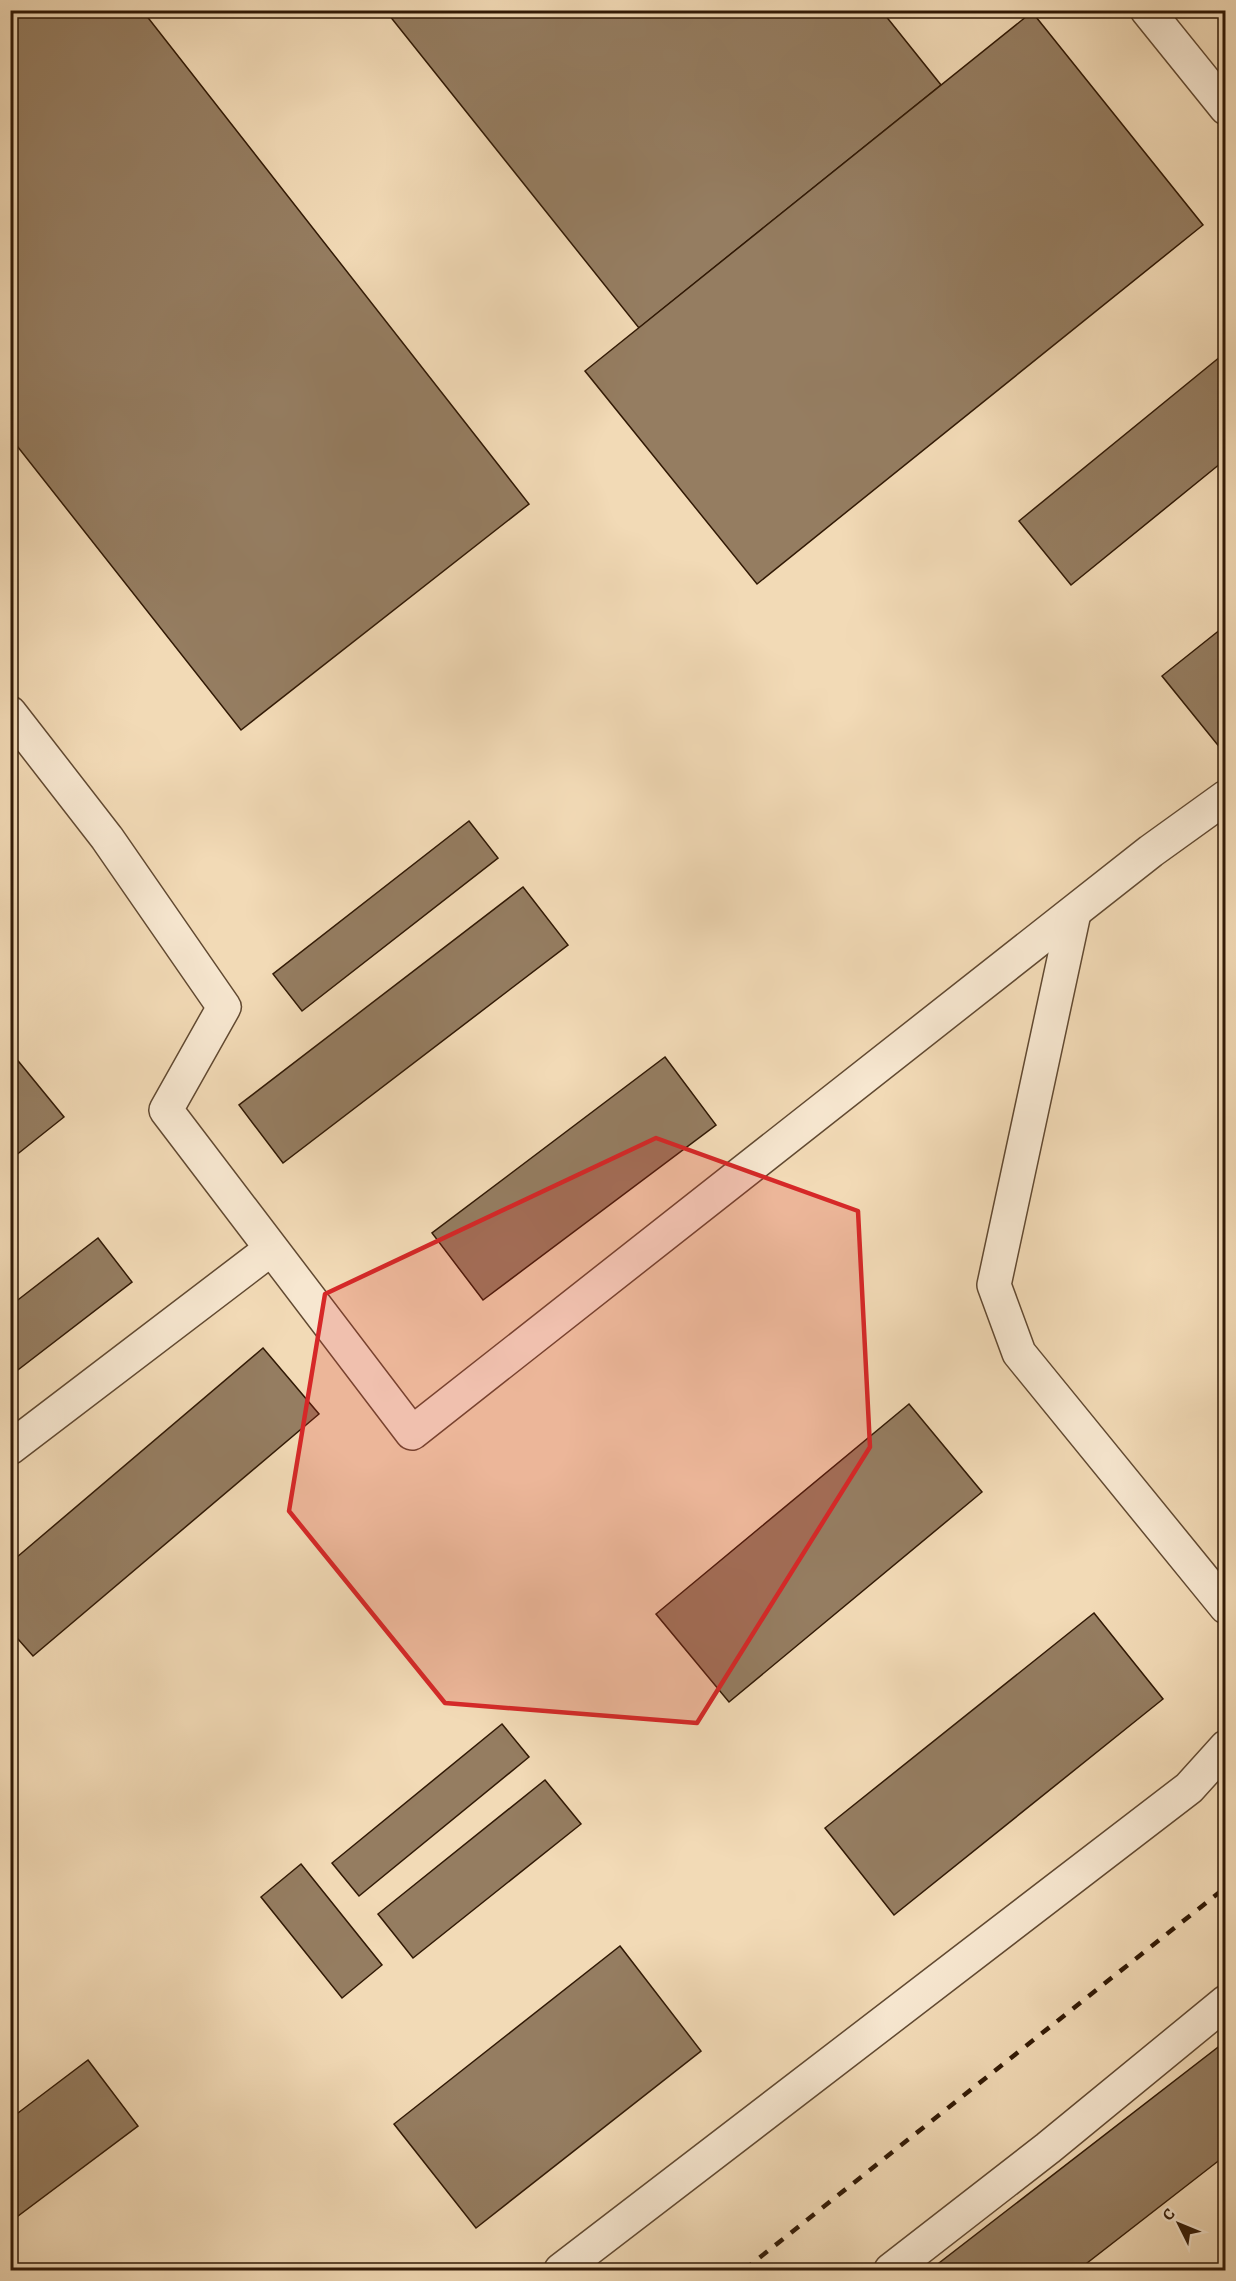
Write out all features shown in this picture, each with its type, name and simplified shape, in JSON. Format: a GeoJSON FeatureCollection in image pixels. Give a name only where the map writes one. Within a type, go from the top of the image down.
{"type":"FeatureCollection","features":[{"type":"Feature","properties":{"kind":"lane"},"geometry":{"type":"LineString","coordinates":[[1147,10],[1226,108]]}},
{"type":"Feature","properties":{"kind":"lane"},"geometry":{"type":"LineString","coordinates":[[10,713],[107,838],[224,1007],[166,1110],[412,1433],[1151,851],[1226,797]]}},
{"type":"Feature","properties":{"kind":"lane"},"geometry":{"type":"LineString","coordinates":[[1074,913],[994,1286],[1019,1353],[1226,1607]]}},
{"type":"Feature","properties":{"kind":"lane"},"geometry":{"type":"LineString","coordinates":[[10,1448],[271,1249]]}},
{"type":"Feature","properties":{"kind":"lane"},"geometry":{"type":"LineString","coordinates":[[561,2271],[1189,1788],[1226,1748]]}},
{"type":"Feature","properties":{"kind":"lane"},"geometry":{"type":"LineString","coordinates":[[891,2271],[1048,2148],[1226,2002]]}},
{"type":"Feature","properties":{"kind":"highlighted area"},"geometry":{"type":"Polygon","coordinates":[[[656,1138],[858,1211],[870,1447],[697,1723],[445,1703],[289,1511],[325,1294],[656,1138]]]}},
{"type":"Feature","properties":{"kind":"building"},"geometry":{"type":"Polygon","coordinates":[[[10,10],[142,10],[529,504],[241,730],[10,437],[10,10]]]}},
{"type":"Feature","properties":{"kind":"building"},"geometry":{"type":"Polygon","coordinates":[[[385,10],[881,10],[941,85],[639,328],[385,10]]]}},
{"type":"Feature","properties":{"kind":"building"},"geometry":{"type":"Polygon","coordinates":[[[1032,12],[1203,225],[757,584],[585,371],[1032,12]]]}},
{"type":"Feature","properties":{"kind":"building"},"geometry":{"type":"Polygon","coordinates":[[[1226,352],[1226,459],[1071,585],[1019,521],[1226,352]]]}},
{"type":"Feature","properties":{"kind":"building"},"geometry":{"type":"Polygon","coordinates":[[[1226,625],[1226,745],[1221,749],[1162,676],[1226,625]]]}},
{"type":"Feature","properties":{"kind":"building"},"geometry":{"type":"Polygon","coordinates":[[[469,821],[498,858],[302,1011],[273,974],[469,821]]]}},
{"type":"Feature","properties":{"kind":"building"},"geometry":{"type":"Polygon","coordinates":[[[523,887],[568,945],[283,1163],[239,1105],[523,887]]]}},
{"type":"Feature","properties":{"kind":"building"},"geometry":{"type":"Polygon","coordinates":[[[10,1051],[64,1117],[10,1160],[10,1051]]]}},
{"type":"Feature","properties":{"kind":"building"},"geometry":{"type":"Polygon","coordinates":[[[665,1057],[716,1125],[483,1300],[432,1233],[665,1057]]]}},
{"type":"Feature","properties":{"kind":"building"},"geometry":{"type":"Polygon","coordinates":[[[98,1238],[132,1282],[10,1376],[10,1306],[98,1238]]]}},
{"type":"Feature","properties":{"kind":"building"},"geometry":{"type":"Polygon","coordinates":[[[263,1348],[319,1414],[33,1656],[10,1630],[10,1563],[263,1348]]]}},
{"type":"Feature","properties":{"kind":"building"},"geometry":{"type":"Polygon","coordinates":[[[909,1404],[982,1492],[729,1702],[656,1614],[909,1404]]]}},
{"type":"Feature","properties":{"kind":"building"},"geometry":{"type":"Polygon","coordinates":[[[1094,1613],[1163,1699],[894,1915],[825,1828],[1094,1613]]]}},
{"type":"Feature","properties":{"kind":"building"},"geometry":{"type":"Polygon","coordinates":[[[502,1724],[529,1757],[359,1896],[332,1863],[502,1724]]]}},
{"type":"Feature","properties":{"kind":"building"},"geometry":{"type":"Polygon","coordinates":[[[545,1780],[581,1824],[413,1958],[378,1914],[545,1780]]]}},
{"type":"Feature","properties":{"kind":"building"},"geometry":{"type":"Polygon","coordinates":[[[301,1864],[382,1965],[342,1998],[261,1897],[301,1864]]]}},
{"type":"Feature","properties":{"kind":"building"},"geometry":{"type":"Polygon","coordinates":[[[620,1946],[701,2051],[476,2228],[394,2124],[620,1946]]]}},
{"type":"Feature","properties":{"kind":"building"},"geometry":{"type":"Polygon","coordinates":[[[1226,2041],[1226,2155],[1078,2270],[930,2270],[1226,2041]]]}},
{"type":"Feature","properties":{"kind":"building"},"geometry":{"type":"Polygon","coordinates":[[[88,2060],[138,2126],[10,2222],[10,2119],[88,2060]]]}},
{"type":"Feature","properties":{"kind":"railway"},"geometry":{"type":"LineString","coordinates":[[744,2270],[1226,1887]]}}]}
